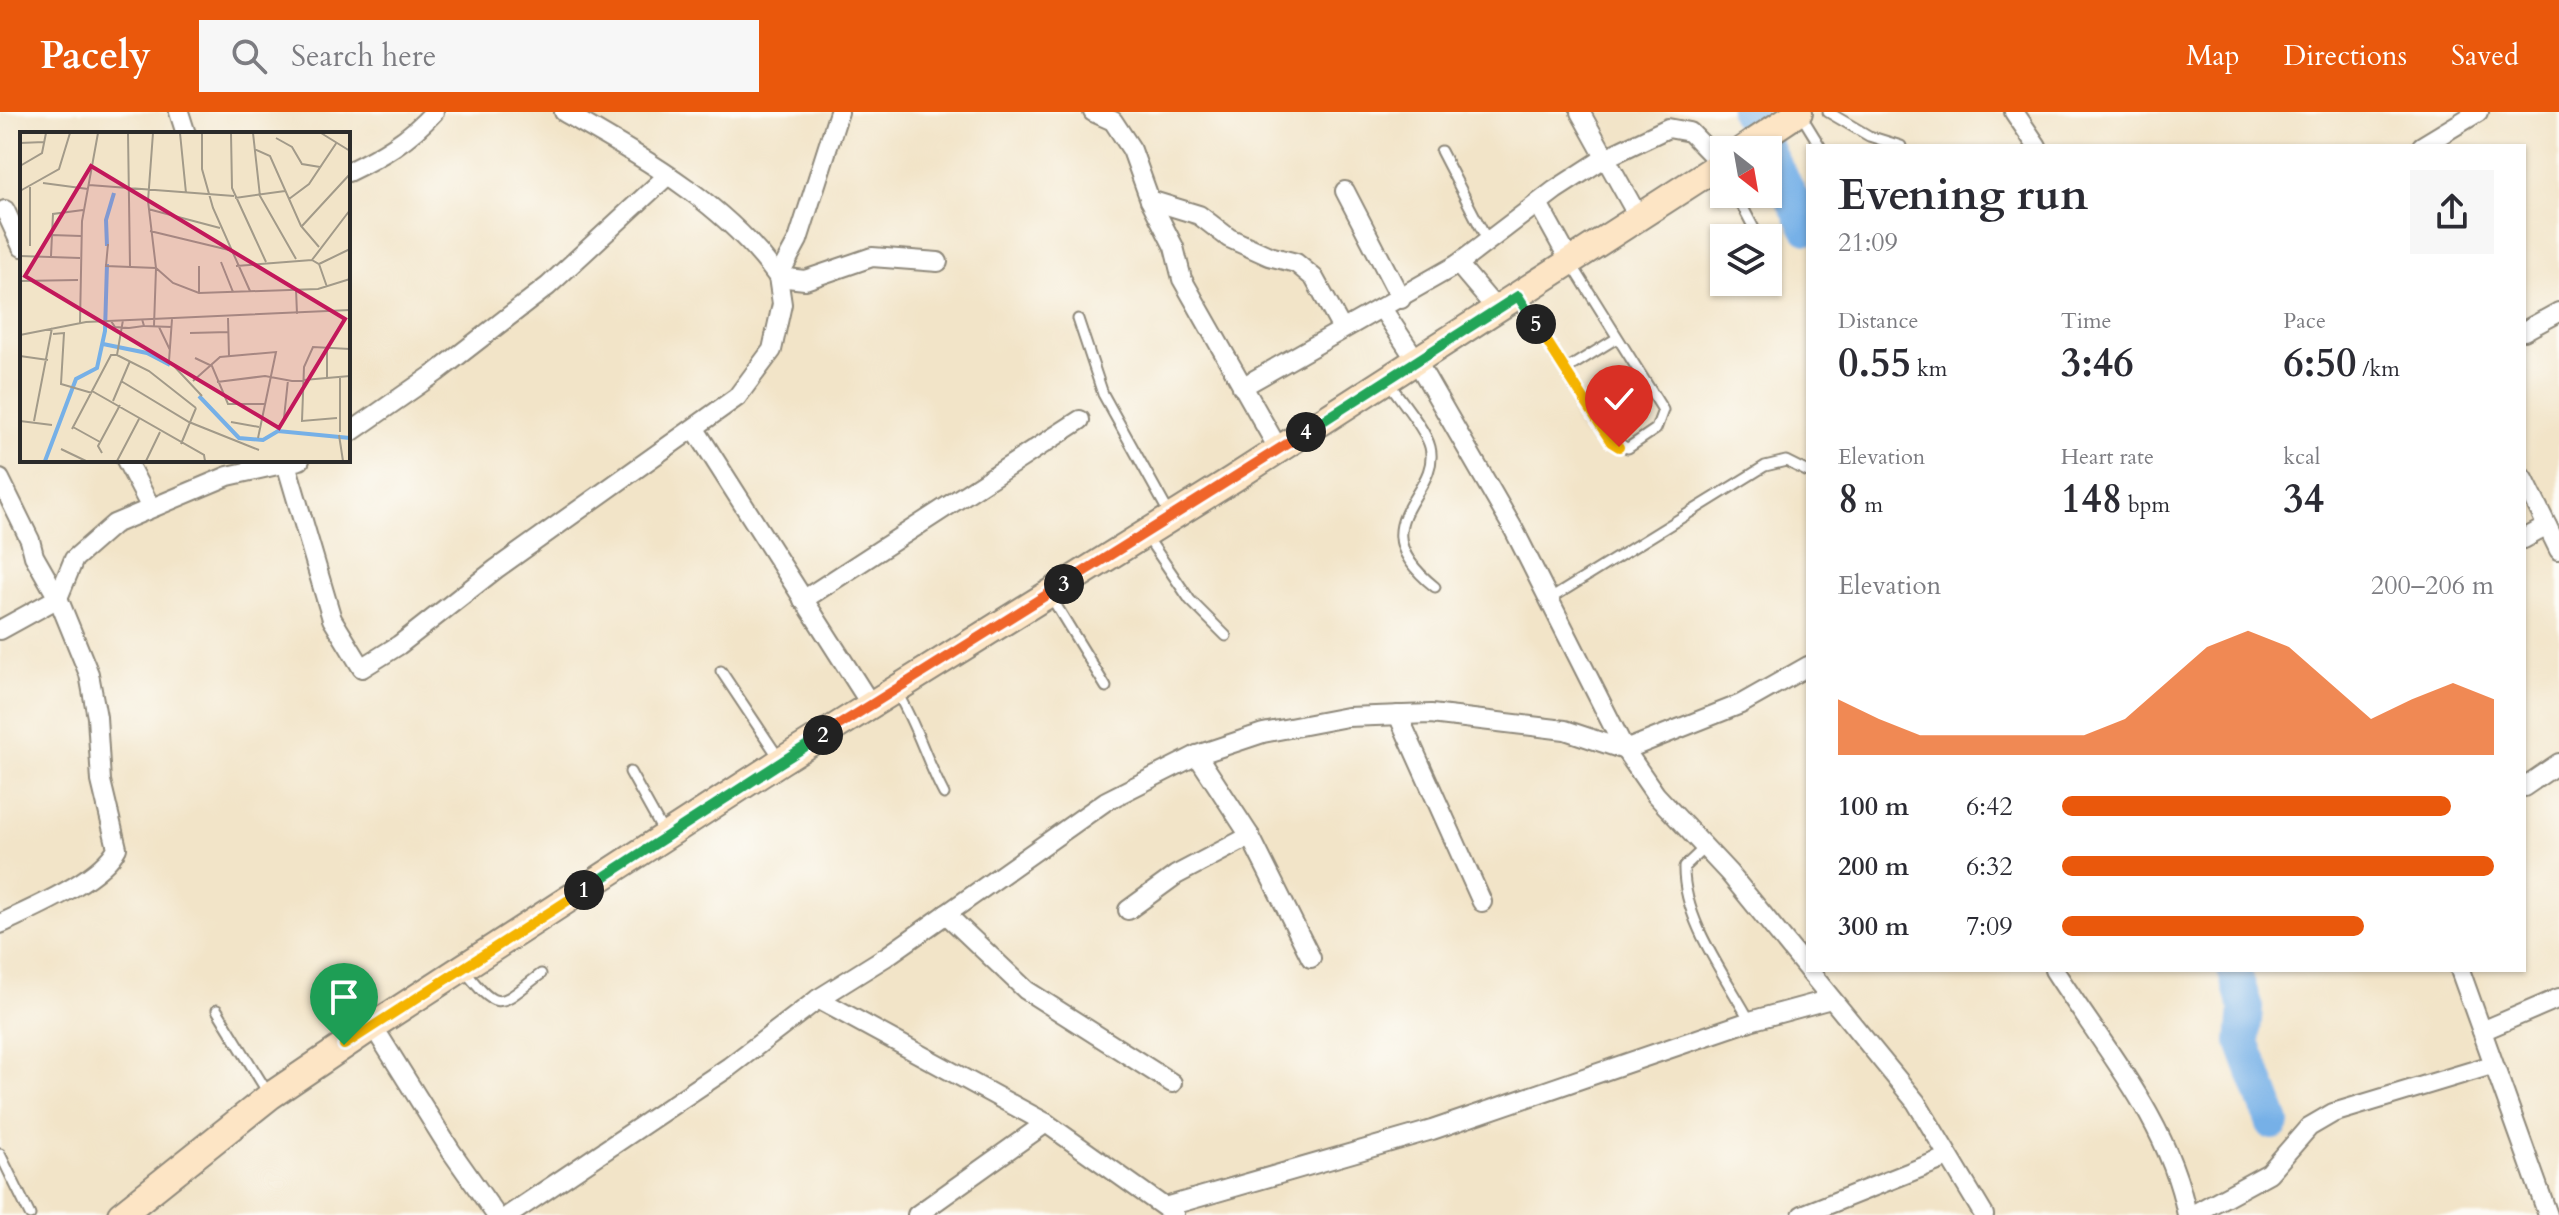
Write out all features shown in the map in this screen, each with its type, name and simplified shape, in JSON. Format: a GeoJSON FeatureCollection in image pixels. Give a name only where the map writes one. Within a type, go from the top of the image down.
{"type":"FeatureCollection","features":[{"type":"Feature","properties":{"kind":"main road"},"geometry":{"type":"LineString","coordinates":[[1764,136],[1792,117]]}},
{"type":"Feature","properties":{"kind":"main road"},"geometry":{"type":"LineString","coordinates":[[121,1215],[270,1096],[373,1026],[781,761],[1172,518],[1710,172]]}},
{"type":"Feature","properties":{"kind":"street"},"geometry":{"type":"LineString","coordinates":[[179,112],[185,132]]}},
{"type":"Feature","properties":{"kind":"street"},"geometry":{"type":"LineString","coordinates":[[350,171],[382,156],[413,135],[434,112]]}},
{"type":"Feature","properties":{"kind":"street"},"geometry":{"type":"LineString","coordinates":[[0,630],[58,598],[74,559],[87,544],[114,524],[150,506],[228,476],[291,462],[332,619],[362,668],[382,658],[496,569],[737,397],[772,350],[782,304],[778,277],[756,246],[699,195],[564,112]]}},
{"type":"Feature","properties":{"kind":"street"},"geometry":{"type":"LineString","coordinates":[[778,277],[798,240],[839,112]]}},
{"type":"Feature","properties":{"kind":"street"},"geometry":{"type":"LineString","coordinates":[[1093,112],[1113,121],[1123,133],[1150,200],[1174,247],[1182,279],[1279,450]]}},
{"type":"Feature","properties":{"kind":"street"},"geometry":{"type":"LineString","coordinates":[[1580,112],[1603,159],[1639,218]]}},
{"type":"Feature","properties":{"kind":"street"},"geometry":{"type":"LineString","coordinates":[[2014,112],[2036,144]]}},
{"type":"Feature","properties":{"kind":"street"},"geometry":{"type":"LineString","coordinates":[[2425,144],[2478,112]]}},
{"type":"Feature","properties":{"kind":"street"},"geometry":{"type":"LineString","coordinates":[[1242,387],[1342,329],[1383,310],[1458,264],[1487,240],[1603,159],[1668,128],[1690,132],[1710,145]]}},
{"type":"Feature","properties":{"kind":"street"},"geometry":{"type":"LineString","coordinates":[[350,433],[548,286],[667,176]]}},
{"type":"Feature","properties":{"kind":"street"},"geometry":{"type":"LineString","coordinates":[[1345,191],[1401,299]]}},
{"type":"Feature","properties":{"kind":"street"},"geometry":{"type":"LineString","coordinates":[[1150,200],[1199,215],[1229,238],[1269,256],[1296,263],[1314,278],[1342,329]]}},
{"type":"Feature","properties":{"kind":"street"},"geometry":{"type":"LineString","coordinates":[[1539,205],[1571,263]]}},
{"type":"Feature","properties":{"kind":"street"},"geometry":{"type":"LineString","coordinates":[[5,210],[20,243]]}},
{"type":"Feature","properties":{"kind":"street"},"geometry":{"type":"LineString","coordinates":[[778,277],[805,280],[872,257],[938,262]]}},
{"type":"Feature","properties":{"kind":"street"},"geometry":{"type":"LineString","coordinates":[[1458,264],[1508,303]]}},
{"type":"Feature","properties":{"kind":"street"},"geometry":{"type":"LineString","coordinates":[[1383,310],[1416,360],[1550,599],[1625,750],[1656,795],[1705,847],[1806,969]]}},
{"type":"Feature","properties":{"kind":"street"},"geometry":{"type":"LineString","coordinates":[[2526,330],[2559,312]]}},
{"type":"Feature","properties":{"kind":"street"},"geometry":{"type":"LineString","coordinates":[[803,600],[1080,420]]}},
{"type":"Feature","properties":{"kind":"street"},"geometry":{"type":"LineString","coordinates":[[695,429],[871,705]]}},
{"type":"Feature","properties":{"kind":"street"},"geometry":{"type":"LineString","coordinates":[[127,462],[150,506]]}},
{"type":"Feature","properties":{"kind":"street"},"geometry":{"type":"LineString","coordinates":[[0,479],[30,540],[34,556],[58,598],[89,674],[97,717],[101,781],[117,848],[110,861],[48,901],[0,923]]}},
{"type":"Feature","properties":{"kind":"street"},"geometry":{"type":"LineString","coordinates":[[2526,483],[2559,550]]}},
{"type":"Feature","properties":{"kind":"street"},"geometry":{"type":"LineString","coordinates":[[2526,538],[2547,526]]}},
{"type":"Feature","properties":{"kind":"street"},"geometry":{"type":"LineString","coordinates":[[509,1215],[729,1067],[818,999],[946,914],[1106,801],[1197,755],[1263,733],[1347,717],[1431,714],[1565,730],[1625,750],[1741,704],[1806,667]]}},
{"type":"Feature","properties":{"kind":"street"},"geometry":{"type":"LineString","coordinates":[[1398,715],[1482,902]]}},
{"type":"Feature","properties":{"kind":"street"},"geometry":{"type":"LineString","coordinates":[[1197,755],[1250,836],[1311,958]]}},
{"type":"Feature","properties":{"kind":"street"},"geometry":{"type":"LineString","coordinates":[[2526,786],[2559,763]]}},
{"type":"Feature","properties":{"kind":"street"},"geometry":{"type":"LineString","coordinates":[[1128,910],[1176,875],[1250,836]]}},
{"type":"Feature","properties":{"kind":"street"},"geometry":{"type":"LineString","coordinates":[[946,914],[1026,990],[1172,1083]]}},
{"type":"Feature","properties":{"kind":"street"},"geometry":{"type":"LineString","coordinates":[[1809,972],[1916,1102],[1984,1215]]}},
{"type":"Feature","properties":{"kind":"street"},"geometry":{"type":"LineString","coordinates":[[2055,972],[2115,1058],[2167,1147],[2189,1215],[2269,1173],[2309,1127],[2333,1113],[2492,1065]]}},
{"type":"Feature","properties":{"kind":"street"},"geometry":{"type":"LineString","coordinates":[[2461,972],[2548,1215]]}},
{"type":"Feature","properties":{"kind":"street"},"geometry":{"type":"LineString","coordinates":[[2482,1031],[2559,998]]}},
{"type":"Feature","properties":{"kind":"street"},"geometry":{"type":"LineString","coordinates":[[818,999],[1046,1123],[1170,1211],[1531,1098],[1750,1021],[1831,999]]}},
{"type":"Feature","properties":{"kind":"street"},"geometry":{"type":"LineString","coordinates":[[373,1026],[451,1151],[496,1215]]}},
{"type":"Feature","properties":{"kind":"street"},"geometry":{"type":"LineString","coordinates":[[917,1215],[1046,1123]]}},
{"type":"Feature","properties":{"kind":"street"},"geometry":{"type":"LineString","coordinates":[[1802,1215],[1948,1157]]}},
{"type":"Feature","properties":{"kind":"lane"},"geometry":{"type":"LineString","coordinates":[[1828,112],[1869,136],[1895,144]]}},
{"type":"Feature","properties":{"kind":"lane"},"geometry":{"type":"LineString","coordinates":[[1792,117],[1818,144]]}},
{"type":"Feature","properties":{"kind":"lane"},"geometry":{"type":"LineString","coordinates":[[1441,151],[1487,240]]}},
{"type":"Feature","properties":{"kind":"lane"},"geometry":{"type":"LineString","coordinates":[[1508,303],[1565,370],[1611,442],[1628,448],[1656,429],[1663,410],[1571,263]]}},
{"type":"Feature","properties":{"kind":"lane"},"geometry":{"type":"LineString","coordinates":[[1078,319],[1103,394],[1172,518]]}},
{"type":"Feature","properties":{"kind":"lane"},"geometry":{"type":"LineString","coordinates":[[1565,370],[1617,338]]}},
{"type":"Feature","properties":{"kind":"lane"},"geometry":{"type":"LineString","coordinates":[[1388,380],[1430,448],[1428,466],[1405,511],[1401,536],[1405,555],[1435,587]]}},
{"type":"Feature","properties":{"kind":"lane"},"geometry":{"type":"LineString","coordinates":[[1550,599],[1765,466],[1786,461],[1806,471]]}},
{"type":"Feature","properties":{"kind":"lane"},"geometry":{"type":"LineString","coordinates":[[1145,534],[1190,600],[1226,636]]}},
{"type":"Feature","properties":{"kind":"lane"},"geometry":{"type":"LineString","coordinates":[[1049,594],[1106,687]]}},
{"type":"Feature","properties":{"kind":"lane"},"geometry":{"type":"LineString","coordinates":[[721,671],[781,761]]}},
{"type":"Feature","properties":{"kind":"lane"},"geometry":{"type":"LineString","coordinates":[[896,690],[919,729],[925,758],[944,794]]}},
{"type":"Feature","properties":{"kind":"lane"},"geometry":{"type":"LineString","coordinates":[[630,772],[665,837]]}},
{"type":"Feature","properties":{"kind":"lane"},"geometry":{"type":"LineString","coordinates":[[1705,847],[1684,867],[1684,889],[1693,914],[1750,1021]]}},
{"type":"Feature","properties":{"kind":"lane"},"geometry":{"type":"LineString","coordinates":[[463,968],[492,1002],[502,1002],[541,974]]}},
{"type":"Feature","properties":{"kind":"lane"},"geometry":{"type":"LineString","coordinates":[[217,1010],[270,1096]]}},
{"type":"Feature","properties":{"kind":"lane"},"geometry":{"type":"LineString","coordinates":[[0,1154],[30,1215]]}},
{"type":"Feature","properties":{"kind":"waterway"},"geometry":{"type":"LineString","coordinates":[[1747,112],[1760,136]]}},
{"type":"Feature","properties":{"kind":"waterway"},"geometry":{"type":"LineString","coordinates":[[1782,179],[1806,224]]}},
{"type":"Feature","properties":{"kind":"waterway"},"geometry":{"type":"LineString","coordinates":[[2235,972],[2246,1008],[2243,1042],[2273,1123]]}},
{"type":"Feature","properties":{"kind":"route"},"geometry":{"type":"LineString","coordinates":[[344,1045],[781,761],[1172,518],[1518,296],[1611,442],[1619,447]]}}]}
